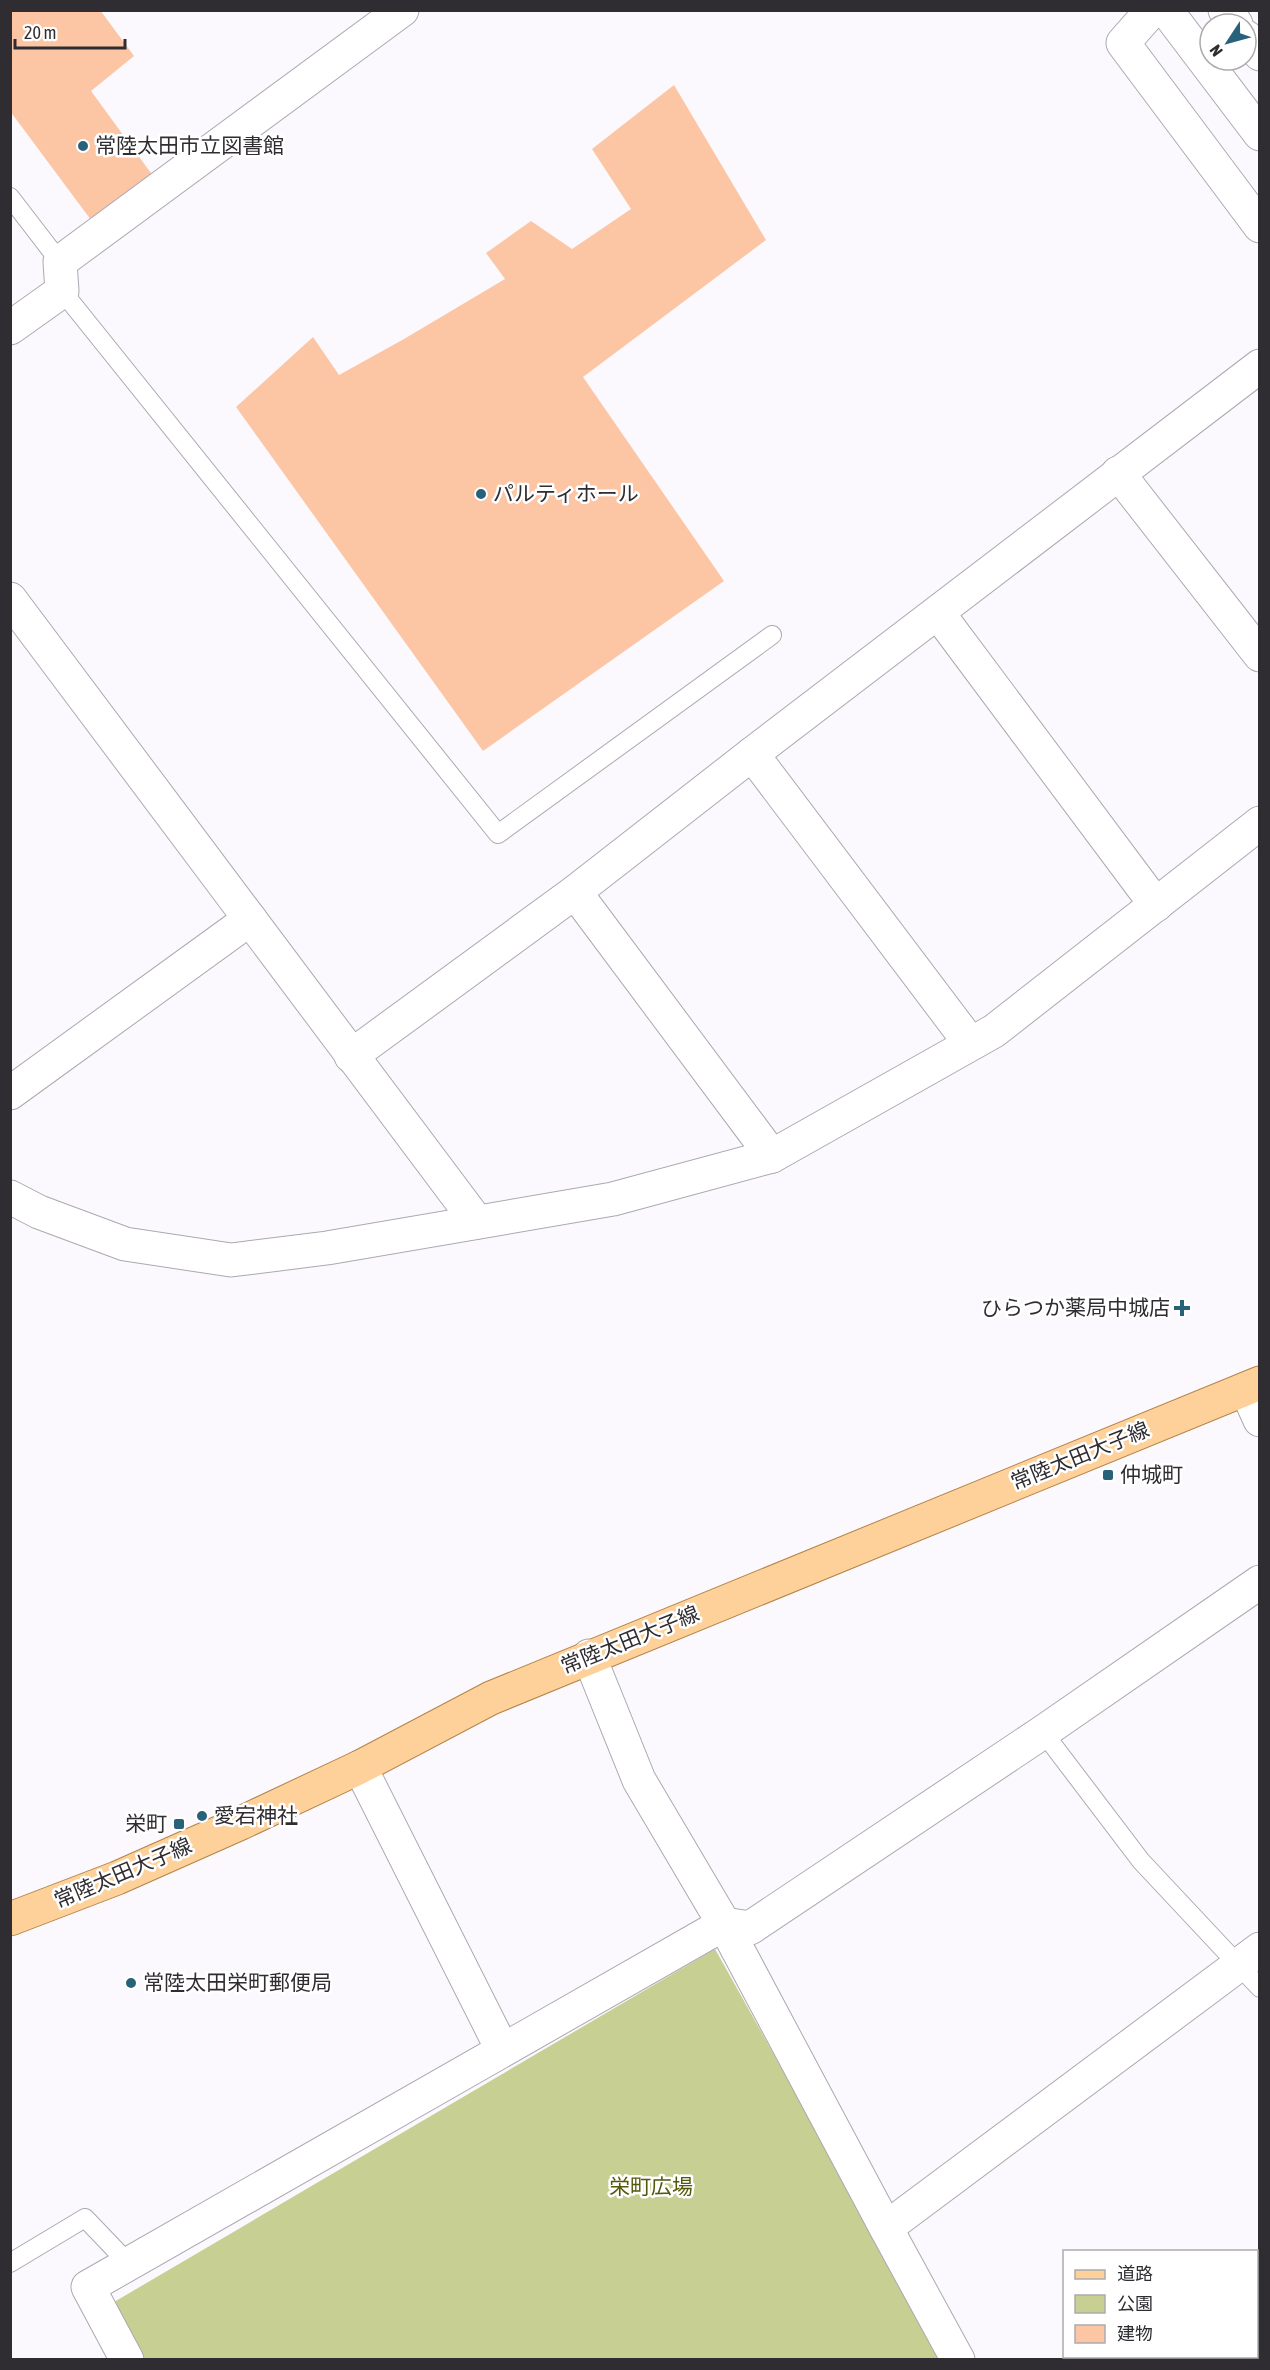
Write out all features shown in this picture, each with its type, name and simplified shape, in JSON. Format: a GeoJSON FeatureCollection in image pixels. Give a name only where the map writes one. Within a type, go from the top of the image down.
{"type":"FeatureCollection","features":[{"type":"Feature","properties":{"kind":"main road","name":"常陸太田大子線"},"geometry":{"type":"LineString","coordinates":[[10,1919],[117,1878],[360,1767],[491,1698],[1252,1386]]}},
{"type":"Feature","properties":{"kind":"street"},"geometry":{"type":"LineString","coordinates":[[1152,10],[1123,43],[1260,226]]}},
{"type":"Feature","properties":{"kind":"street"},"geometry":{"type":"LineString","coordinates":[[1166,10],[1260,134]]}},
{"type":"Feature","properties":{"kind":"street"},"geometry":{"type":"LineString","coordinates":[[10,328],[61,276],[394,13]]}},
{"type":"Feature","properties":{"kind":"street"},"geometry":{"type":"LineString","coordinates":[[351,1056],[575,892],[752,753],[1260,366]]}},
{"type":"Feature","properties":{"kind":"street"},"geometry":{"type":"LineString","coordinates":[[1118,473],[1260,656]]}},
{"type":"Feature","properties":{"kind":"street"},"geometry":{"type":"LineString","coordinates":[[10,599],[477,1222]]}},
{"type":"Feature","properties":{"kind":"street"},"geometry":{"type":"LineString","coordinates":[[938,613],[1156,905]]}},
{"type":"Feature","properties":{"kind":"street"},"geometry":{"type":"LineString","coordinates":[[752,753],[970,1043]]}},
{"type":"Feature","properties":{"kind":"street"},"geometry":{"type":"LineString","coordinates":[[10,1197],[39,1212],[125,1244],[231,1260],[327,1248],[613,1199],[772,1156],[994,1031],[1260,823]]}},
{"type":"Feature","properties":{"kind":"street"},"geometry":{"type":"LineString","coordinates":[[575,892],[772,1156]]}},
{"type":"Feature","properties":{"kind":"street"},"geometry":{"type":"LineString","coordinates":[[10,1093],[250,919]]}},
{"type":"Feature","properties":{"kind":"street"},"geometry":{"type":"LineString","coordinates":[[1252,1386],[1260,1420]]}},
{"type":"Feature","properties":{"kind":"street"},"geometry":{"type":"LineString","coordinates":[[127,2360],[88,2287],[724,1924],[750,1928],[1043,1732],[1260,1582]]}},
{"type":"Feature","properties":{"kind":"street"},"geometry":{"type":"LineString","coordinates":[[589,1656],[639,1780],[724,1924],[958,2360]]}},
{"type":"Feature","properties":{"kind":"street"},"geometry":{"type":"LineString","coordinates":[[360,1767],[502,2049]]}},
{"type":"Feature","properties":{"kind":"street"},"geometry":{"type":"LineString","coordinates":[[886,2228],[1253,1967]]}},
{"type":"Feature","properties":{"kind":"lane"},"geometry":{"type":"LineString","coordinates":[[10,197],[61,276],[498,834],[772,635]]}},
{"type":"Feature","properties":{"kind":"lane"},"geometry":{"type":"LineString","coordinates":[[1043,1732],[1141,1861],[1253,1967]]}},
{"type":"Feature","properties":{"kind":"lane"},"geometry":{"type":"LineString","coordinates":[[10,2263],[85,2218],[129,2264]]}},
{"type":"Feature","properties":{"kind":"green space","name":"栄町広場"},"geometry":{"type":"Polygon","coordinates":[[[715,1949],[944,2359],[139,2359],[109,2305],[715,1949]]]}},
{"type":"Feature","properties":{"kind":"building","name":"常陸太田市立図書館"},"geometry":{"type":"Polygon","coordinates":[[[10,10],[100,10],[134,56],[91,91],[156,180],[94,224],[10,111],[10,10]]]}},
{"type":"Feature","properties":{"kind":"building","name":"パルティホール"},"geometry":{"type":"Polygon","coordinates":[[[674,85],[766,240],[583,377],[724,581],[483,751],[236,407],[313,337],[339,375],[505,279],[486,253],[531,221],[572,249],[631,209],[592,149],[674,85]]]}},
{"type":"Feature","properties":{"kind":"place","name":"常陸太田市立図書館"},"geometry":{"type":"Point","coordinates":[83,146]}},
{"type":"Feature","properties":{"kind":"place","name":"パルティホール"},"geometry":{"type":"Point","coordinates":[481,494]}},
{"type":"Feature","properties":{"kind":"place","name":"ひらつか薬局中城店"},"geometry":{"type":"Point","coordinates":[1182,1308]}},
{"type":"Feature","properties":{"kind":"place","name":"仲城町"},"geometry":{"type":"Point","coordinates":[1108,1475]}},
{"type":"Feature","properties":{"kind":"place","name":"愛宕神社"},"geometry":{"type":"Point","coordinates":[202,1816]}},
{"type":"Feature","properties":{"kind":"place","name":"栄町"},"geometry":{"type":"Point","coordinates":[179,1824]}},
{"type":"Feature","properties":{"kind":"place","name":"常陸太田栄町郵便局"},"geometry":{"type":"Point","coordinates":[131,1983]}}]}
